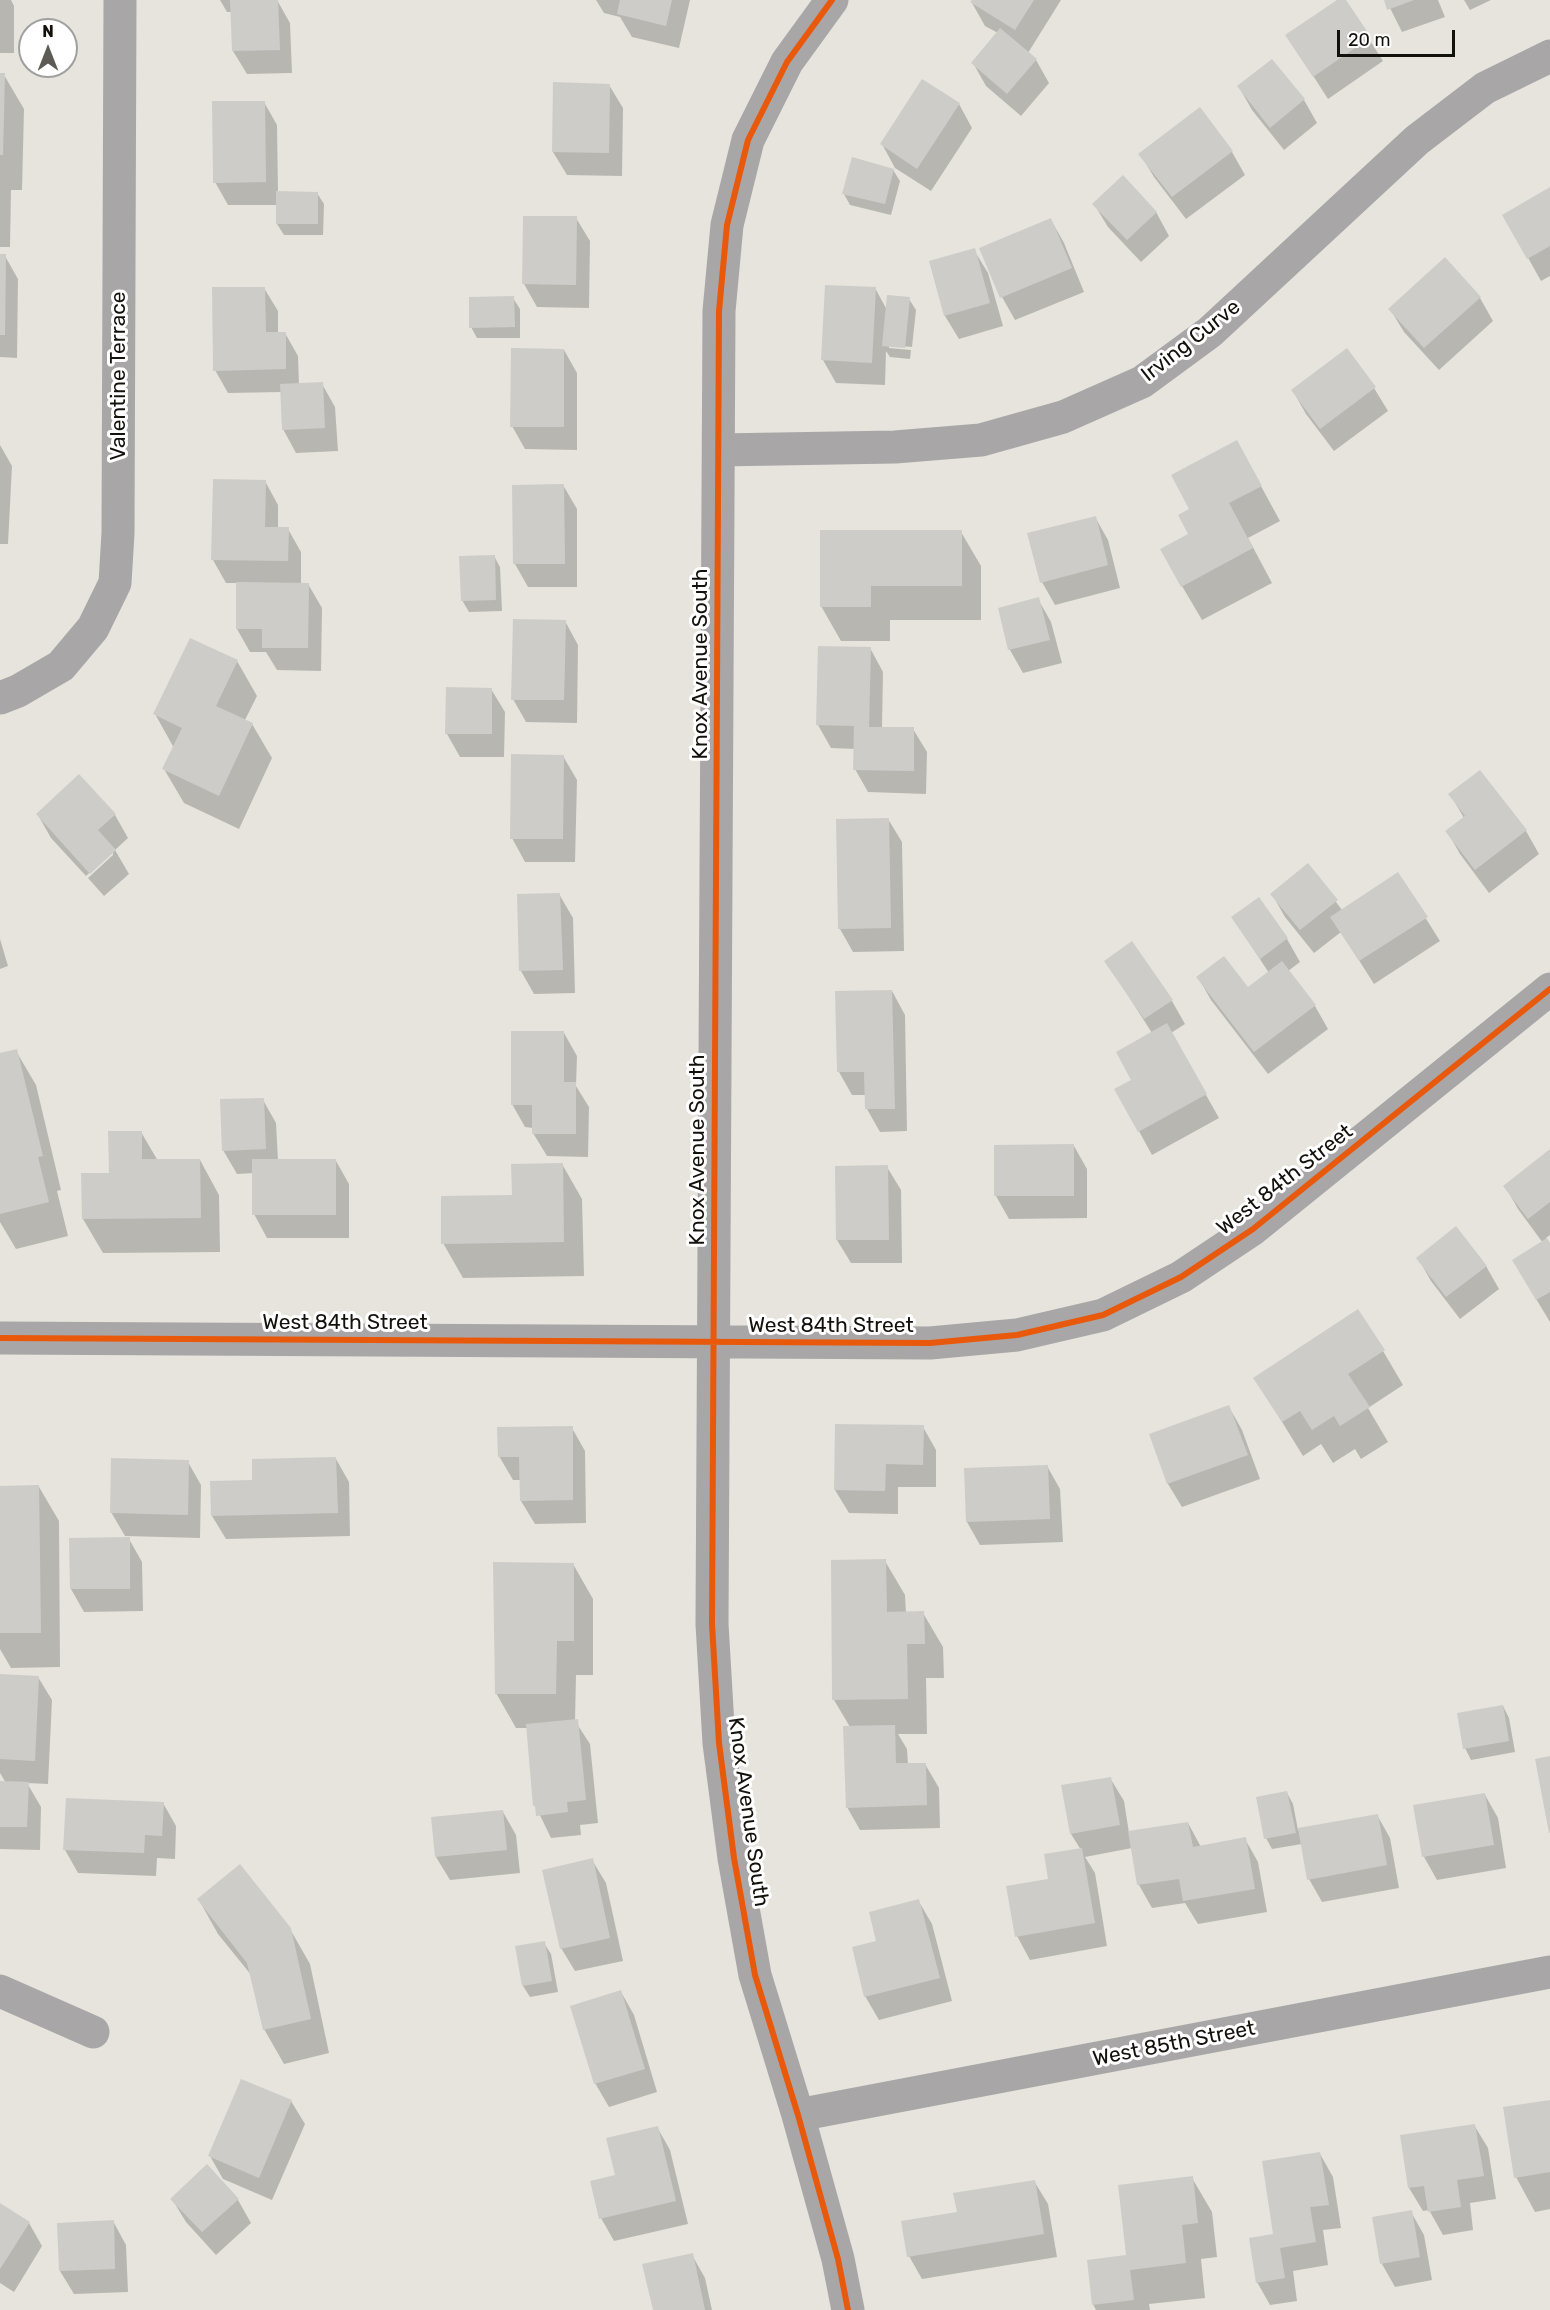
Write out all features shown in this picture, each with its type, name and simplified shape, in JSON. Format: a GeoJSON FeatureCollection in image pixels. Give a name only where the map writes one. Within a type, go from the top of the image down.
{"type":"FeatureCollection","features":[{"type":"Feature","properties":{"kind":"street","name":"Valentine Terrace"},"geometry":{"type":"LineString","coordinates":[[0,698],[18,691],[61,666],[93,628],[115,583],[118,533],[120,0]]}},
{"type":"Feature","properties":{"kind":"street","name":"Knox Avenue South"},"geometry":{"type":"LineString","coordinates":[[832,0],[787,62],[748,140],[727,225],[719,311],[712,1624],[719,1743],[734,1858],[755,1974],[798,2115],[838,2259],[848,2310]]}},
{"type":"Feature","properties":{"kind":"street","name":"Irving Curve"},"geometry":{"type":"LineString","coordinates":[[719,450],[895,447],[981,440],[1063,417],[1142,382],[1210,332],[1418,140],[1485,88],[1550,56]]}},
{"type":"Feature","properties":{"kind":"street","name":"West 84th Street"},"geometry":{"type":"LineString","coordinates":[[0,1338],[930,1343],[1017,1335],[1103,1315],[1181,1277],[1253,1229],[1550,989]]}},
{"type":"Feature","properties":{"kind":"street","name":"West 85th Street"},"geometry":{"type":"LineString","coordinates":[[798,2115],[1550,1972]]}},
{"type":"Feature","properties":{"kind":"street"},"geometry":{"type":"LineString","coordinates":[[0,1991],[93,2032]]}},
{"type":"Feature","properties":{"kind":"building"},"geometry":{"type":"Polygon","coordinates":[[[230,0],[278,0],[280,50],[232,51],[230,0]]]}},
{"type":"Feature","properties":{"kind":"building"},"geometry":{"type":"Polygon","coordinates":[[[620,0],[672,0],[666,26],[617,14],[620,0]]]}},
{"type":"Feature","properties":{"kind":"building"},"geometry":{"type":"Polygon","coordinates":[[[972,0],[1034,0],[1015,30],[970,2],[972,0]]]}},
{"type":"Feature","properties":{"kind":"building"},"geometry":{"type":"Polygon","coordinates":[[[1337,0],[1346,0],[1371,37],[1313,77],[1285,35],[1337,0]]]}},
{"type":"Feature","properties":{"kind":"building"},"geometry":{"type":"Polygon","coordinates":[[[1384,0],[1414,0],[1387,10],[1384,0]]]}},
{"type":"Feature","properties":{"kind":"building"},"geometry":{"type":"Polygon","coordinates":[[[1000,28],[1037,59],[1007,94],[971,63],[1000,28]]]}},
{"type":"Feature","properties":{"kind":"building"},"geometry":{"type":"Polygon","coordinates":[[[1272,59],[1305,99],[1270,128],[1237,86],[1272,59]]]}},
{"type":"Feature","properties":{"kind":"building"},"geometry":{"type":"Polygon","coordinates":[[[0,73],[5,73],[3,155],[0,155],[0,73]]]}},
{"type":"Feature","properties":{"kind":"building"},"geometry":{"type":"Polygon","coordinates":[[[922,79],[960,103],[917,169],[880,144],[922,79]]]}},
{"type":"Feature","properties":{"kind":"building"},"geometry":{"type":"Polygon","coordinates":[[[553,82],[610,84],[609,153],[552,152],[553,82]]]}},
{"type":"Feature","properties":{"kind":"building"},"geometry":{"type":"Polygon","coordinates":[[[212,101],[265,101],[266,182],[213,183],[212,101]]]}},
{"type":"Feature","properties":{"kind":"building"},"geometry":{"type":"Polygon","coordinates":[[[1200,107],[1233,151],[1172,197],[1138,154],[1200,107]]]}},
{"type":"Feature","properties":{"kind":"building"},"geometry":{"type":"Polygon","coordinates":[[[852,157],[894,169],[885,204],[842,194],[852,157]]]}},
{"type":"Feature","properties":{"kind":"building"},"geometry":{"type":"Polygon","coordinates":[[[1123,175],[1157,212],[1127,240],[1092,204],[1123,175]]]}},
{"type":"Feature","properties":{"kind":"building"},"geometry":{"type":"Polygon","coordinates":[[[1550,187],[1550,246],[1527,259],[1502,215],[1550,187]]]}},
{"type":"Feature","properties":{"kind":"building"},"geometry":{"type":"Polygon","coordinates":[[[276,191],[318,192],[318,224],[276,224],[276,191]]]}},
{"type":"Feature","properties":{"kind":"building"},"geometry":{"type":"Polygon","coordinates":[[[523,216],[577,216],[576,285],[522,284],[523,216]]]}},
{"type":"Feature","properties":{"kind":"building"},"geometry":{"type":"Polygon","coordinates":[[[1051,218],[1072,268],[1000,298],[979,248],[1051,218]]]}},
{"type":"Feature","properties":{"kind":"building"},"geometry":{"type":"Polygon","coordinates":[[[975,248],[990,303],[944,316],[929,261],[975,248]]]}},
{"type":"Feature","properties":{"kind":"building"},"geometry":{"type":"Polygon","coordinates":[[[0,254],[6,254],[5,335],[0,335],[0,254]]]}},
{"type":"Feature","properties":{"kind":"building"},"geometry":{"type":"Polygon","coordinates":[[[1445,257],[1481,297],[1424,348],[1388,309],[1445,257]]]}},
{"type":"Feature","properties":{"kind":"building"},"geometry":{"type":"Polygon","coordinates":[[[825,285],[876,287],[872,363],[821,360],[825,285]]]}},
{"type":"Feature","properties":{"kind":"building"},"geometry":{"type":"Polygon","coordinates":[[[212,287],[265,287],[266,332],[286,332],[286,369],[213,371],[212,287]]]}},
{"type":"Feature","properties":{"kind":"building"},"geometry":{"type":"Polygon","coordinates":[[[887,295],[910,297],[905,348],[882,346],[887,295]]]}},
{"type":"Feature","properties":{"kind":"building"},"geometry":{"type":"Polygon","coordinates":[[[514,296],[515,327],[469,328],[469,297],[514,296]]]}},
{"type":"Feature","properties":{"kind":"building"},"geometry":{"type":"Polygon","coordinates":[[[511,348],[564,349],[564,427],[510,427],[511,348]]]}},
{"type":"Feature","properties":{"kind":"building"},"geometry":{"type":"Polygon","coordinates":[[[1347,348],[1376,387],[1320,429],[1291,390],[1347,348]]]}},
{"type":"Feature","properties":{"kind":"building"},"geometry":{"type":"Polygon","coordinates":[[[323,382],[325,428],[282,430],[280,384],[323,382]]]}},
{"type":"Feature","properties":{"kind":"building"},"geometry":{"type":"Polygon","coordinates":[[[1237,440],[1262,486],[1229,503],[1253,548],[1181,587],[1160,549],[1188,534],[1178,515],[1189,509],[1171,475],[1237,440]]]}},
{"type":"Feature","properties":{"kind":"building"},"geometry":{"type":"Polygon","coordinates":[[[213,479],[266,480],[265,527],[289,527],[288,561],[211,560],[213,479]]]}},
{"type":"Feature","properties":{"kind":"building"},"geometry":{"type":"Polygon","coordinates":[[[564,484],[565,564],[513,564],[512,485],[564,484]]]}},
{"type":"Feature","properties":{"kind":"building"},"geometry":{"type":"Polygon","coordinates":[[[1096,516],[1108,565],[1040,583],[1027,533],[1096,516]]]}},
{"type":"Feature","properties":{"kind":"building"},"geometry":{"type":"Polygon","coordinates":[[[820,530],[962,530],[962,586],[871,586],[871,607],[820,607],[820,530]]]}},
{"type":"Feature","properties":{"kind":"building"},"geometry":{"type":"Polygon","coordinates":[[[495,555],[496,600],[461,601],[459,556],[495,555]]]}},
{"type":"Feature","properties":{"kind":"building"},"geometry":{"type":"Polygon","coordinates":[[[236,582],[309,583],[308,648],[262,648],[262,629],[236,629],[236,582]]]}},
{"type":"Feature","properties":{"kind":"building"},"geometry":{"type":"Polygon","coordinates":[[[1039,597],[1050,640],[1008,650],[998,608],[1039,597]]]}},
{"type":"Feature","properties":{"kind":"building"},"geometry":{"type":"Polygon","coordinates":[[[513,619],[566,620],[564,700],[511,700],[513,619]]]}},
{"type":"Feature","properties":{"kind":"building"},"geometry":{"type":"Polygon","coordinates":[[[190,638],[238,660],[216,706],[253,723],[219,796],[162,769],[182,728],[153,714],[190,638]]]}},
{"type":"Feature","properties":{"kind":"building"},"geometry":{"type":"Polygon","coordinates":[[[818,646],[871,647],[869,727],[914,727],[914,771],[853,770],[854,726],[816,725],[818,646]]]}},
{"type":"Feature","properties":{"kind":"building"},"geometry":{"type":"Polygon","coordinates":[[[446,687],[492,688],[492,734],[445,734],[446,687]]]}},
{"type":"Feature","properties":{"kind":"building"},"geometry":{"type":"Polygon","coordinates":[[[511,754],[564,755],[563,839],[510,839],[511,754]]]}},
{"type":"Feature","properties":{"kind":"building"},"geometry":{"type":"Polygon","coordinates":[[[1480,770],[1527,830],[1475,870],[1445,831],[1465,816],[1448,794],[1480,770]]]}},
{"type":"Feature","properties":{"kind":"building"},"geometry":{"type":"Polygon","coordinates":[[[79,774],[116,814],[98,830],[116,850],[90,874],[36,814],[79,774]]]}},
{"type":"Feature","properties":{"kind":"building"},"geometry":{"type":"Polygon","coordinates":[[[889,818],[891,928],[838,929],[836,819],[889,818]]]}},
{"type":"Feature","properties":{"kind":"building"},"geometry":{"type":"Polygon","coordinates":[[[1308,863],[1338,900],[1300,930],[1270,894],[1308,863]]]}},
{"type":"Feature","properties":{"kind":"building"},"geometry":{"type":"Polygon","coordinates":[[[1398,872],[1428,917],[1359,961],[1330,917],[1398,872]]]}},
{"type":"Feature","properties":{"kind":"building"},"geometry":{"type":"Polygon","coordinates":[[[560,893],[563,970],[519,971],[517,894],[560,893]]]}},
{"type":"Feature","properties":{"kind":"building"},"geometry":{"type":"Polygon","coordinates":[[[1259,897],[1288,938],[1260,959],[1231,917],[1259,897]]]}},
{"type":"Feature","properties":{"kind":"building"},"geometry":{"type":"Polygon","coordinates":[[[1132,941],[1173,1000],[1144,1019],[1104,961],[1132,941]]]}},
{"type":"Feature","properties":{"kind":"building"},"geometry":{"type":"Polygon","coordinates":[[[1224,956],[1248,987],[1282,961],[1316,1005],[1254,1052],[1196,977],[1224,956]]]}},
{"type":"Feature","properties":{"kind":"building"},"geometry":{"type":"Polygon","coordinates":[[[892,990],[895,1109],[865,1109],[864,1072],[837,1072],[835,991],[892,990]]]}},
{"type":"Feature","properties":{"kind":"building"},"geometry":{"type":"Polygon","coordinates":[[[1167,1023],[1207,1094],[1138,1132],[1114,1089],[1131,1080],[1116,1052],[1167,1023]]]}},
{"type":"Feature","properties":{"kind":"building"},"geometry":{"type":"Polygon","coordinates":[[[511,1031],[564,1031],[564,1082],[576,1082],[576,1134],[532,1134],[532,1105],[511,1105],[511,1031]]]}},
{"type":"Feature","properties":{"kind":"building"},"geometry":{"type":"Polygon","coordinates":[[[17,1049],[43,1156],[38,1157],[49,1202],[0,1214],[0,1053],[17,1049]]]}},
{"type":"Feature","properties":{"kind":"building"},"geometry":{"type":"Polygon","coordinates":[[[264,1098],[266,1149],[222,1151],[220,1099],[264,1098]]]}},
{"type":"Feature","properties":{"kind":"building"},"geometry":{"type":"Polygon","coordinates":[[[108,1131],[142,1131],[142,1159],[200,1159],[201,1218],[82,1219],[81,1173],[109,1173],[108,1131]]]}},
{"type":"Feature","properties":{"kind":"building"},"geometry":{"type":"Polygon","coordinates":[[[1074,1144],[1074,1196],[994,1196],[994,1145],[1074,1144]]]}},
{"type":"Feature","properties":{"kind":"building"},"geometry":{"type":"Polygon","coordinates":[[[1550,1149],[1550,1202],[1528,1219],[1503,1186],[1550,1149]]]}},
{"type":"Feature","properties":{"kind":"building"},"geometry":{"type":"Polygon","coordinates":[[[252,1159],[336,1159],[336,1215],[252,1215],[252,1159]]]}},
{"type":"Feature","properties":{"kind":"building"},"geometry":{"type":"Polygon","coordinates":[[[563,1163],[564,1242],[441,1244],[441,1196],[512,1195],[511,1164],[563,1163]]]}},
{"type":"Feature","properties":{"kind":"building"},"geometry":{"type":"Polygon","coordinates":[[[888,1165],[889,1240],[836,1240],[835,1166],[888,1165]]]}},
{"type":"Feature","properties":{"kind":"building"},"geometry":{"type":"Polygon","coordinates":[[[1456,1226],[1487,1266],[1446,1297],[1416,1258],[1456,1226]]]}},
{"type":"Feature","properties":{"kind":"building"},"geometry":{"type":"Polygon","coordinates":[[[1547,1238],[1550,1243],[1550,1292],[1536,1300],[1512,1260],[1547,1238]]]}},
{"type":"Feature","properties":{"kind":"building"},"geometry":{"type":"Polygon","coordinates":[[[1358,1309],[1385,1350],[1348,1374],[1370,1407],[1340,1426],[1334,1416],[1312,1430],[1300,1411],[1282,1422],[1253,1378],[1358,1309]]]}},
{"type":"Feature","properties":{"kind":"building"},"geometry":{"type":"Polygon","coordinates":[[[1229,1405],[1248,1455],[1167,1484],[1149,1434],[1229,1405]]]}},
{"type":"Feature","properties":{"kind":"building"},"geometry":{"type":"Polygon","coordinates":[[[835,1424],[924,1425],[923,1465],[886,1464],[885,1491],[834,1490],[835,1424]]]}},
{"type":"Feature","properties":{"kind":"building"},"geometry":{"type":"Polygon","coordinates":[[[573,1426],[573,1500],[520,1501],[519,1457],[498,1457],[497,1427],[573,1426]]]}},
{"type":"Feature","properties":{"kind":"building"},"geometry":{"type":"Polygon","coordinates":[[[336,1457],[338,1513],[211,1516],[210,1481],[252,1480],[252,1459],[336,1457]]]}},
{"type":"Feature","properties":{"kind":"building"},"geometry":{"type":"Polygon","coordinates":[[[111,1458],[189,1460],[188,1515],[110,1513],[111,1458]]]}},
{"type":"Feature","properties":{"kind":"building"},"geometry":{"type":"Polygon","coordinates":[[[1048,1465],[1050,1519],[966,1522],[964,1468],[1048,1465]]]}},
{"type":"Feature","properties":{"kind":"building"},"geometry":{"type":"Polygon","coordinates":[[[39,1485],[41,1633],[0,1633],[0,1486],[39,1485]]]}},
{"type":"Feature","properties":{"kind":"building"},"geometry":{"type":"Polygon","coordinates":[[[130,1537],[130,1589],[70,1589],[69,1538],[130,1537]]]}},
{"type":"Feature","properties":{"kind":"building"},"geometry":{"type":"Polygon","coordinates":[[[886,1559],[887,1612],[924,1611],[925,1644],[907,1644],[908,1699],[832,1700],[831,1560],[886,1559]]]}},
{"type":"Feature","properties":{"kind":"building"},"geometry":{"type":"Polygon","coordinates":[[[493,1562],[574,1563],[574,1641],[557,1641],[556,1694],[495,1694],[493,1562]]]}},
{"type":"Feature","properties":{"kind":"building"},"geometry":{"type":"Polygon","coordinates":[[[0,1674],[39,1676],[35,1761],[0,1759],[0,1674]]]}},
{"type":"Feature","properties":{"kind":"building"},"geometry":{"type":"Polygon","coordinates":[[[1503,1705],[1509,1741],[1463,1749],[1457,1713],[1503,1705]]]}},
{"type":"Feature","properties":{"kind":"building"},"geometry":{"type":"Polygon","coordinates":[[[578,1719],[586,1800],[567,1802],[568,1812],[536,1816],[535,1806],[533,1806],[526,1724],[578,1719]]]}},
{"type":"Feature","properties":{"kind":"building"},"geometry":{"type":"Polygon","coordinates":[[[895,1725],[896,1763],[926,1763],[927,1805],[846,1808],[843,1726],[895,1725]]]}},
{"type":"Feature","properties":{"kind":"building"},"geometry":{"type":"Polygon","coordinates":[[[1550,1756],[1550,1833],[1549,1833],[1535,1759],[1550,1756]]]}},
{"type":"Feature","properties":{"kind":"building"},"geometry":{"type":"Polygon","coordinates":[[[1111,1777],[1120,1825],[1070,1834],[1061,1785],[1111,1777]]]}},
{"type":"Feature","properties":{"kind":"building"},"geometry":{"type":"Polygon","coordinates":[[[0,1781],[29,1782],[27,1827],[0,1827],[0,1781]]]}},
{"type":"Feature","properties":{"kind":"building"},"geometry":{"type":"Polygon","coordinates":[[[1287,1791],[1296,1833],[1264,1839],[1256,1797],[1287,1791]]]}},
{"type":"Feature","properties":{"kind":"building"},"geometry":{"type":"Polygon","coordinates":[[[1485,1793],[1494,1845],[1422,1857],[1413,1805],[1485,1793]]]}},
{"type":"Feature","properties":{"kind":"building"},"geometry":{"type":"Polygon","coordinates":[[[66,1798],[164,1802],[162,1836],[145,1835],[144,1853],[63,1850],[66,1798]]]}},
{"type":"Feature","properties":{"kind":"building"},"geometry":{"type":"Polygon","coordinates":[[[503,1810],[507,1850],[435,1857],[431,1817],[503,1810]]]}},
{"type":"Feature","properties":{"kind":"building"},"geometry":{"type":"Polygon","coordinates":[[[1378,1814],[1387,1865],[1307,1880],[1298,1828],[1378,1814]]]}},
{"type":"Feature","properties":{"kind":"building"},"geometry":{"type":"Polygon","coordinates":[[[1188,1822],[1193,1847],[1246,1837],[1255,1889],[1183,1901],[1179,1879],[1137,1885],[1128,1831],[1188,1822]]]}},
{"type":"Feature","properties":{"kind":"building"},"geometry":{"type":"Polygon","coordinates":[[[1082,1848],[1095,1923],[1015,1937],[1006,1886],[1048,1879],[1044,1854],[1082,1848]]]}},
{"type":"Feature","properties":{"kind":"building"},"geometry":{"type":"Polygon","coordinates":[[[593,1858],[610,1938],[560,1949],[542,1870],[593,1858]]]}},
{"type":"Feature","properties":{"kind":"building"},"geometry":{"type":"Polygon","coordinates":[[[240,1864],[291,1928],[311,2019],[263,2030],[247,1963],[197,1899],[240,1864]]]}},
{"type":"Feature","properties":{"kind":"building"},"geometry":{"type":"Polygon","coordinates":[[[919,1899],[940,1978],[864,1997],[852,1947],[876,1941],[869,1912],[919,1899]]]}},
{"type":"Feature","properties":{"kind":"building"},"geometry":{"type":"Polygon","coordinates":[[[545,1941],[552,1981],[522,1986],[515,1946],[545,1941]]]}},
{"type":"Feature","properties":{"kind":"building"},"geometry":{"type":"Polygon","coordinates":[[[621,1990],[645,2069],[594,2084],[570,2006],[621,1990]]]}},
{"type":"Feature","properties":{"kind":"building"},"geometry":{"type":"Polygon","coordinates":[[[241,2079],[292,2100],[259,2178],[208,2156],[241,2079]]]}},
{"type":"Feature","properties":{"kind":"building"},"geometry":{"type":"Polygon","coordinates":[[[1550,2100],[1550,2172],[1514,2178],[1503,2107],[1550,2100]]]}},
{"type":"Feature","properties":{"kind":"building"},"geometry":{"type":"Polygon","coordinates":[[[1475,2124],[1484,2176],[1457,2180],[1461,2207],[1428,2212],[1424,2186],[1408,2188],[1400,2135],[1475,2124]]]}},
{"type":"Feature","properties":{"kind":"building"},"geometry":{"type":"Polygon","coordinates":[[[658,2126],[676,2201],[599,2219],[590,2181],[615,2175],[606,2138],[658,2126]]]}},
{"type":"Feature","properties":{"kind":"building"},"geometry":{"type":"Polygon","coordinates":[[[1320,2152],[1329,2205],[1310,2207],[1316,2242],[1280,2248],[1285,2278],[1256,2283],[1249,2238],[1273,2234],[1262,2161],[1320,2152]]]}},
{"type":"Feature","properties":{"kind":"building"},"geometry":{"type":"Polygon","coordinates":[[[207,2164],[239,2199],[202,2232],[170,2199],[207,2164]]]}},
{"type":"Feature","properties":{"kind":"building"},"geometry":{"type":"Polygon","coordinates":[[[1193,2176],[1198,2223],[1182,2225],[1186,2263],[1130,2270],[1134,2300],[1092,2305],[1087,2260],[1126,2255],[1118,2185],[1193,2176]]]}},
{"type":"Feature","properties":{"kind":"building"},"geometry":{"type":"Polygon","coordinates":[[[1035,2180],[1044,2234],[907,2257],[901,2221],[957,2212],[953,2193],[1035,2180]]]}},
{"type":"Feature","properties":{"kind":"building"},"geometry":{"type":"Polygon","coordinates":[[[0,2203],[30,2222],[0,2269],[0,2203]]]}},
{"type":"Feature","properties":{"kind":"building"},"geometry":{"type":"Polygon","coordinates":[[[1412,2210],[1420,2257],[1380,2264],[1372,2217],[1412,2210]]]}},
{"type":"Feature","properties":{"kind":"building"},"geometry":{"type":"Polygon","coordinates":[[[114,2220],[115,2269],[59,2271],[57,2223],[114,2220]]]}},
{"type":"Feature","properties":{"kind":"building"},"geometry":{"type":"Polygon","coordinates":[[[693,2253],[705,2310],[653,2310],[642,2264],[693,2253]]]}},
{"type":"Feature","properties":{"kind":"cycle path"},"geometry":{"type":"LineString","coordinates":[[832,0],[787,62],[748,140],[727,225],[719,311],[712,1624],[719,1743],[734,1858],[755,1975],[798,2115],[838,2259],[848,2310]]}},
{"type":"Feature","properties":{"kind":"cycle path"},"geometry":{"type":"LineString","coordinates":[[0,1338],[930,1343],[1017,1335],[1103,1315],[1181,1277],[1253,1229],[1550,989]]}}]}
